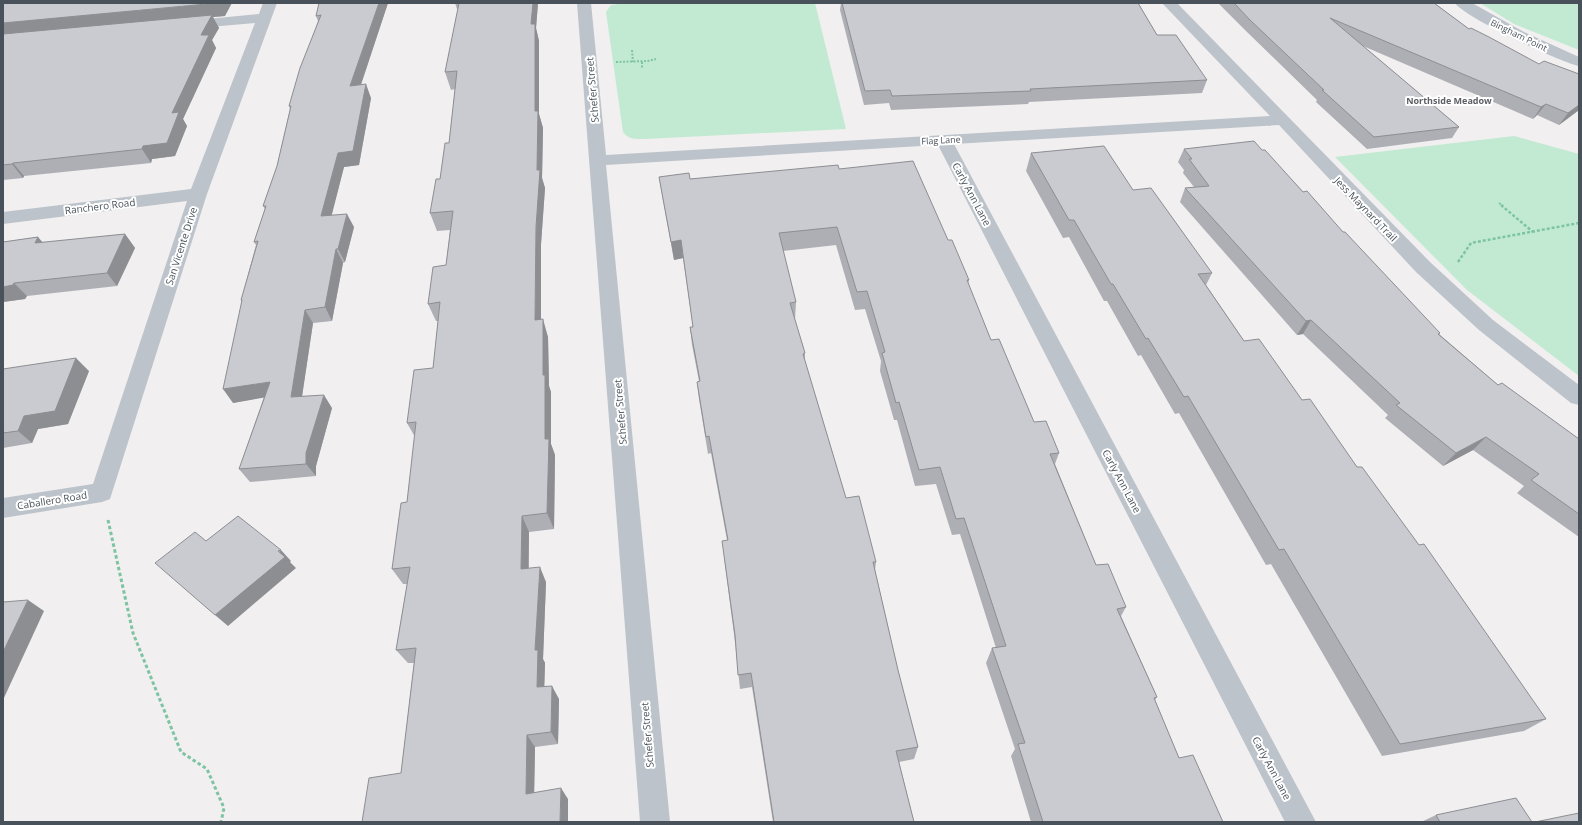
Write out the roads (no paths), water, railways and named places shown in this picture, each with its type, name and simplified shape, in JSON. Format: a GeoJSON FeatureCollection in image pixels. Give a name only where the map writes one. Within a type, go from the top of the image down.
{"type":"FeatureCollection","features":[{"type":"Feature","properties":{"kind":"street","name":"Schefer Street"},"geometry":{"type":"LineString","coordinates":[[584,3],[655,822]]}},
{"type":"Feature","properties":{"kind":"street","name":"Jess Maynard Trail"},"geometry":{"type":"LineString","coordinates":[[1169,3],[1423,267],[1486,325],[1579,397]]}},
{"type":"Feature","properties":{"kind":"street","name":"Bingham Point"},"geometry":{"type":"LineString","coordinates":[[1462,3],[1491,21],[1543,47],[1579,62]]}},
{"type":"Feature","properties":{"kind":"street"},"geometry":{"type":"LineString","coordinates":[[170,27],[268,11]]}},
{"type":"Feature","properties":{"kind":"street","name":"San Vicente Drive"},"geometry":{"type":"LineString","coordinates":[[102,492],[198,194],[268,11]]}},
{"type":"Feature","properties":{"kind":"street","name":"Flag Lane"},"geometry":{"type":"LineString","coordinates":[[598,160],[1283,120]]}},
{"type":"Feature","properties":{"kind":"street","name":"Carly Ann Lane"},"geometry":{"type":"LineString","coordinates":[[944,140],[1300,822]]}},
{"type":"Feature","properties":{"kind":"street","name":"Ranchero Road"},"geometry":{"type":"LineString","coordinates":[[3,218],[198,194]]}},
{"type":"Feature","properties":{"kind":"street","name":"Caballero Road"},"geometry":{"type":"LineString","coordinates":[[3,508],[102,492]]}},
{"type":"Feature","properties":{"kind":"district","name":"Northside Meadow"},"geometry":{"type":"Point","coordinates":[1449,100]}}]}
